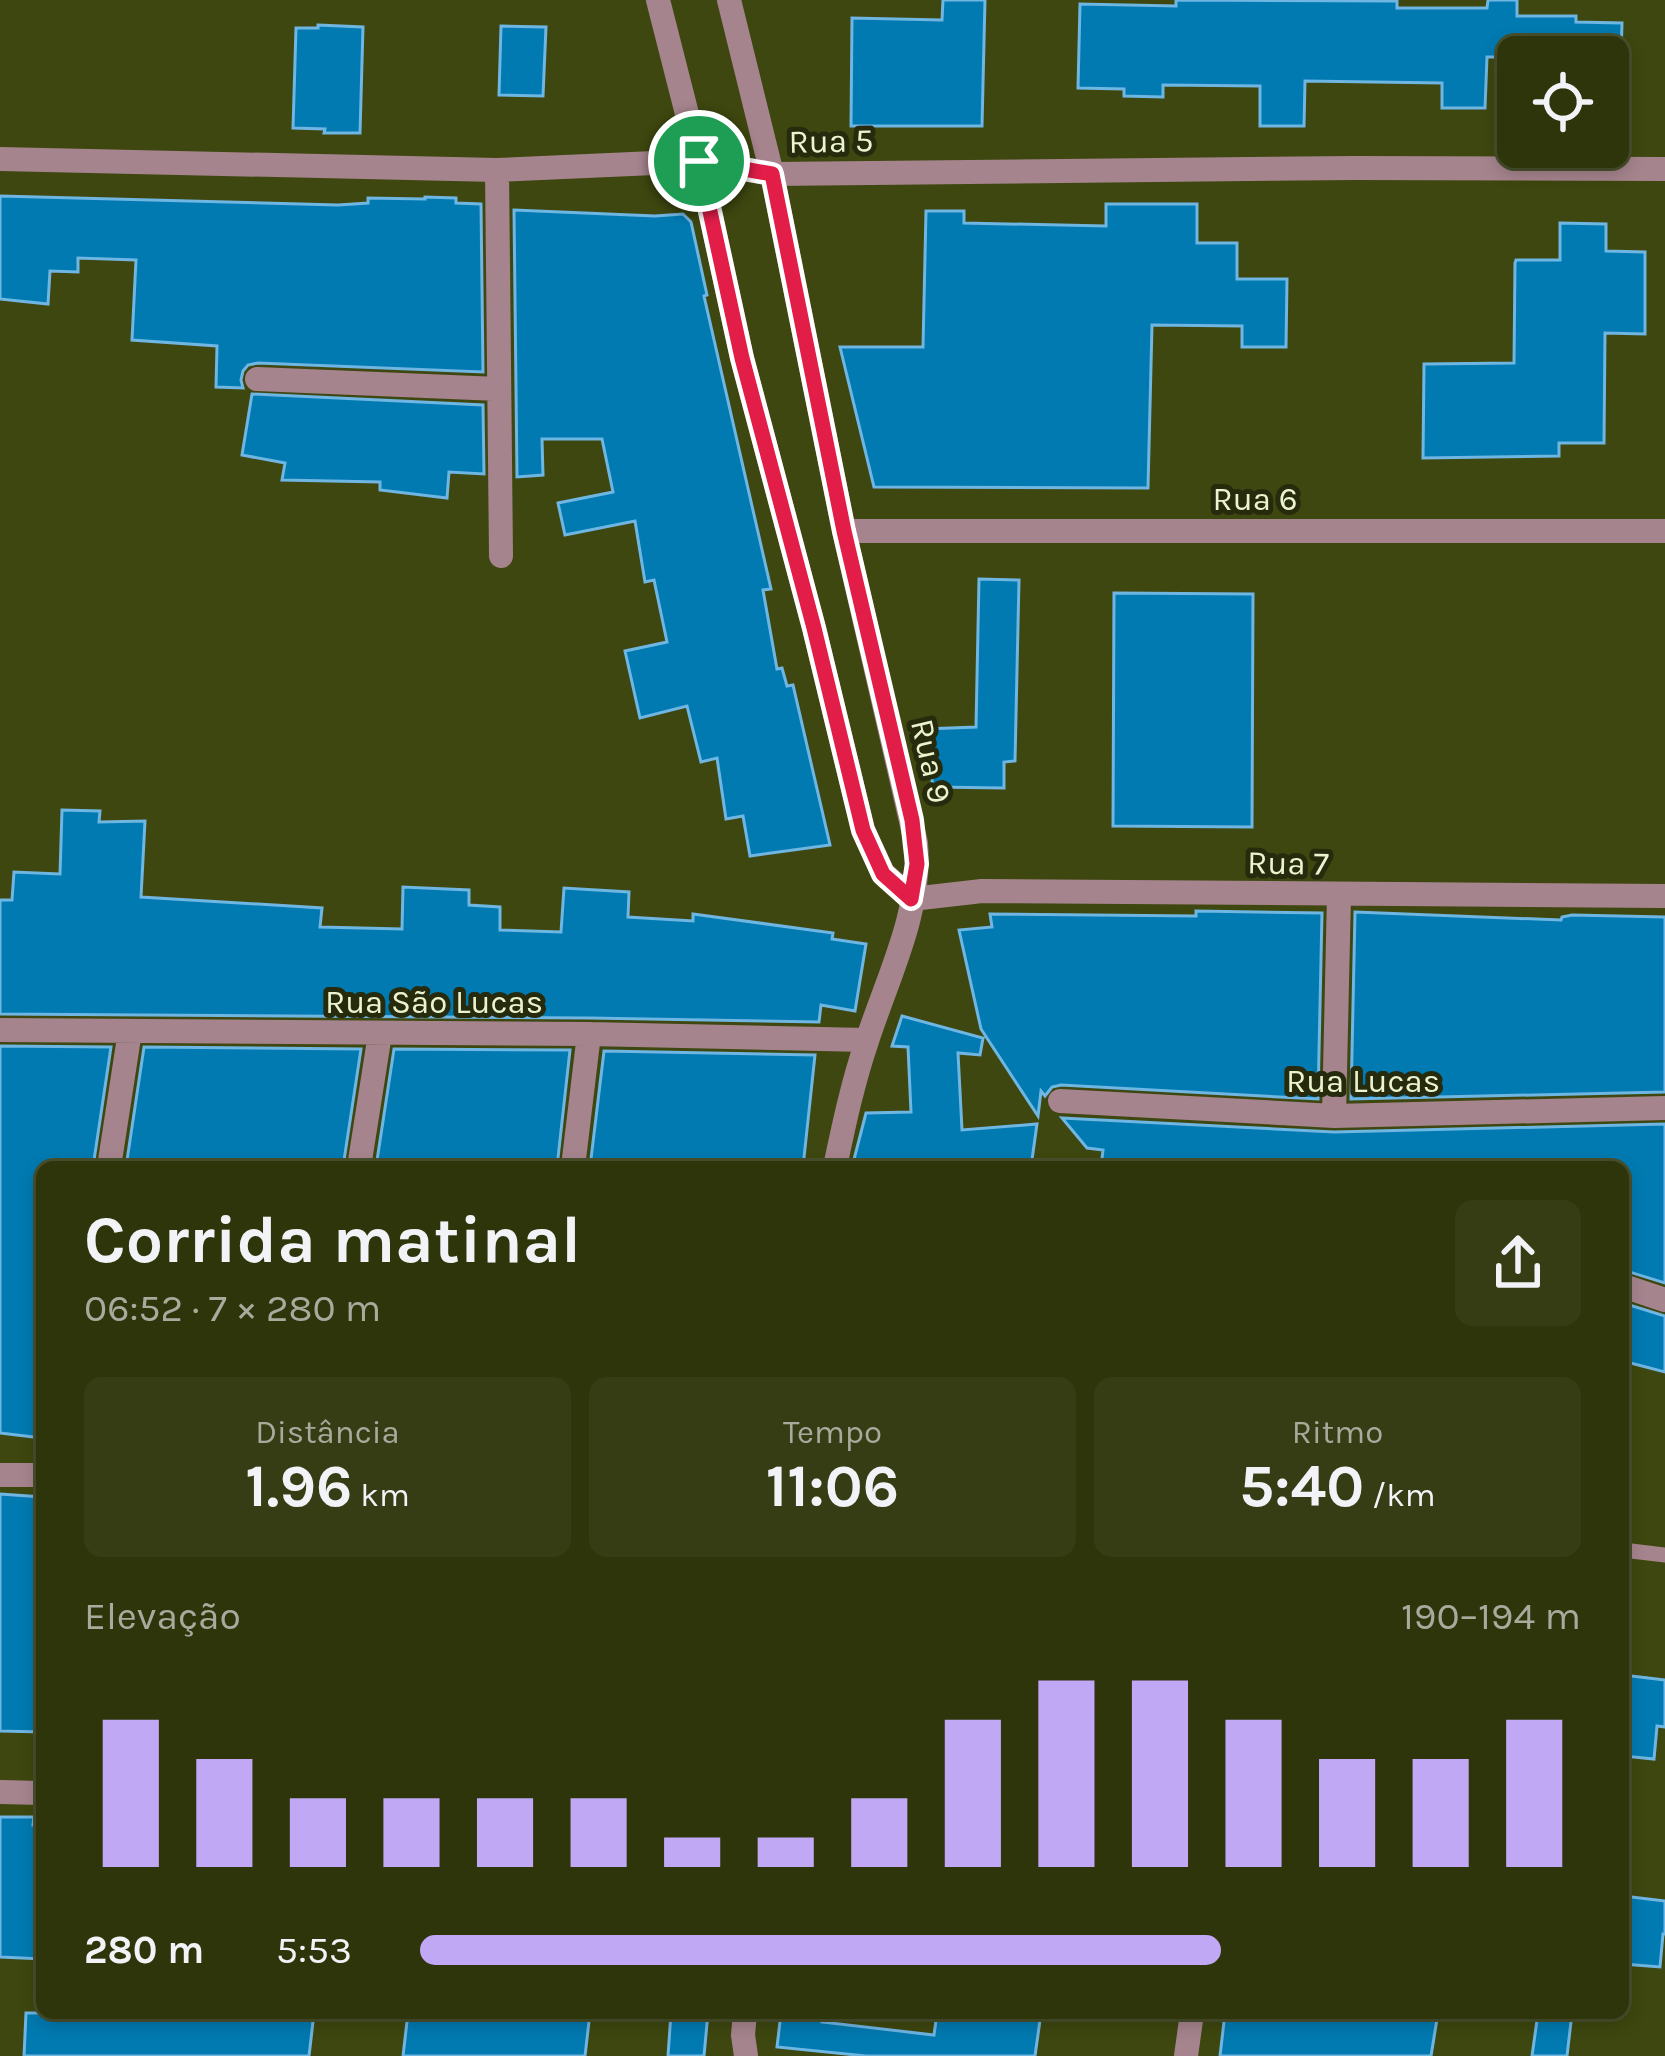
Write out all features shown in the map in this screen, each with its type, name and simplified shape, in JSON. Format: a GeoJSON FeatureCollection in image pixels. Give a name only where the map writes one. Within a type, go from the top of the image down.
{"type":"FeatureCollection","features":[{"type":"Feature","properties":{"kind":"street"},"geometry":{"type":"LineString","coordinates":[[658,0],[742,358],[863,830],[883,874],[911,899]]}},
{"type":"Feature","properties":{"kind":"street","name":"Rua 9"},"geometry":{"type":"LineString","coordinates":[[729,0],[772,174],[844,531],[912,820],[917,864],[901,946],[867,1040],[836,1161]]}},
{"type":"Feature","properties":{"kind":"street","name":"Rua 5"},"geometry":{"type":"LineString","coordinates":[[0,159],[497,170],[699,161],[772,174],[1665,169]]}},
{"type":"Feature","properties":{"kind":"street"},"geometry":{"type":"LineString","coordinates":[[497,170],[501,556]]}},
{"type":"Feature","properties":{"kind":"street"},"geometry":{"type":"LineString","coordinates":[[257,379],[499,389]]}},
{"type":"Feature","properties":{"kind":"street","name":"Rua 6"},"geometry":{"type":"LineString","coordinates":[[844,531],[1665,531]]}},
{"type":"Feature","properties":{"kind":"street","name":"Rua 7"},"geometry":{"type":"LineString","coordinates":[[911,899],[982,891],[1665,896]]}},
{"type":"Feature","properties":{"kind":"street"},"geometry":{"type":"LineString","coordinates":[[1334,1116],[1340,895]]}},
{"type":"Feature","properties":{"kind":"street","name":"Rua São Lucas"},"geometry":{"type":"LineString","coordinates":[[0,1030],[867,1040]]}},
{"type":"Feature","properties":{"kind":"street"},"geometry":{"type":"LineString","coordinates":[[110,1161],[130,1031]]}},
{"type":"Feature","properties":{"kind":"street"},"geometry":{"type":"LineString","coordinates":[[360,1161],[380,1034]]}},
{"type":"Feature","properties":{"kind":"street"},"geometry":{"type":"LineString","coordinates":[[574,1161],[589,1034]]}},
{"type":"Feature","properties":{"kind":"street","name":"Rua Lucas"},"geometry":{"type":"LineString","coordinates":[[1060,1101],[1334,1116],[1665,1108]]}},
{"type":"Feature","properties":{"kind":"street"},"geometry":{"type":"LineString","coordinates":[[1629,1288],[1665,1300]]}},
{"type":"Feature","properties":{"kind":"street"},"geometry":{"type":"LineString","coordinates":[[0,1474],[36,1475]]}},
{"type":"Feature","properties":{"kind":"street"},"geometry":{"type":"LineString","coordinates":[[0,1792],[36,1793]]}},
{"type":"Feature","properties":{"kind":"street"},"geometry":{"type":"LineString","coordinates":[[744,2019],[746,2056]]}},
{"type":"Feature","properties":{"kind":"street"},"geometry":{"type":"LineString","coordinates":[[1186,2056],[1191,2019]]}},
{"type":"Feature","properties":{"kind":"lane"},"geometry":{"type":"LineString","coordinates":[[1629,1551],[1665,1555]]}},
{"type":"Feature","properties":{"kind":"building"},"geometry":{"type":"Polygon","coordinates":[[[943,0],[985,0],[982,126],[851,126],[852,18],[942,20],[943,0]]]}},
{"type":"Feature","properties":{"kind":"building"},"geometry":{"type":"Polygon","coordinates":[[[1176,0],[1397,1],[1397,8],[1487,8],[1488,0],[1517,0],[1517,16],[1576,16],[1576,22],[1622,23],[1622,36],[1497,36],[1497,57],[1487,57],[1485,108],[1442,108],[1442,83],[1305,81],[1304,126],[1260,126],[1260,86],[1163,85],[1163,97],[1124,96],[1124,89],[1078,88],[1080,4],[1176,6],[1176,0]]]}},
{"type":"Feature","properties":{"kind":"building"},"geometry":{"type":"Polygon","coordinates":[[[501,26],[546,27],[543,96],[499,95],[501,26]]]}},
{"type":"Feature","properties":{"kind":"building"},"geometry":{"type":"Polygon","coordinates":[[[363,27],[360,133],[293,128],[296,28],[363,27]]]}},
{"type":"Feature","properties":{"kind":"building"},"geometry":{"type":"Polygon","coordinates":[[[0,196],[338,205],[368,203],[368,198],[425,197],[481,204],[483,372],[258,363],[243,371],[243,388],[216,387],[217,346],[132,340],[136,260],[78,258],[78,272],[50,271],[48,304],[0,299],[0,196]]]}},
{"type":"Feature","properties":{"kind":"building"},"geometry":{"type":"Polygon","coordinates":[[[1106,204],[1197,204],[1197,243],[1237,243],[1237,279],[1287,279],[1286,347],[1242,347],[1242,326],[1152,325],[1148,488],[874,487],[840,347],[923,347],[926,211],[964,211],[964,223],[1106,226],[1106,204]]]}},
{"type":"Feature","properties":{"kind":"building"},"geometry":{"type":"Polygon","coordinates":[[[514,210],[683,214],[691,222],[771,589],[763,590],[777,669],[782,668],[787,686],[793,685],[830,845],[750,856],[743,816],[726,819],[717,758],[701,762],[687,706],[640,718],[625,651],[667,642],[654,580],[645,582],[635,521],[565,535],[558,503],[613,492],[602,439],[542,439],[543,475],[517,477],[514,210]]]}},
{"type":"Feature","properties":{"kind":"building"},"geometry":{"type":"Polygon","coordinates":[[[1560,223],[1606,224],[1606,251],[1645,252],[1645,334],[1605,333],[1604,443],[1559,443],[1559,456],[1423,458],[1424,364],[1514,363],[1515,263],[1560,260],[1560,223]]]}},
{"type":"Feature","properties":{"kind":"building"},"geometry":{"type":"Polygon","coordinates":[[[252,394],[483,405],[484,474],[449,472],[447,498],[380,490],[380,482],[282,480],[285,463],[242,455],[252,394]]]}},
{"type":"Feature","properties":{"kind":"building"},"geometry":{"type":"Polygon","coordinates":[[[979,579],[1019,580],[1015,761],[1004,762],[1004,788],[933,787],[925,729],[976,727],[979,579]]]}},
{"type":"Feature","properties":{"kind":"building"},"geometry":{"type":"Polygon","coordinates":[[[1114,593],[1253,594],[1252,827],[1113,826],[1114,593]]]}},
{"type":"Feature","properties":{"kind":"building"},"geometry":{"type":"Polygon","coordinates":[[[62,810],[100,811],[99,822],[145,821],[141,897],[322,908],[320,927],[402,929],[403,887],[469,890],[469,905],[500,907],[500,930],[561,932],[564,888],[629,892],[628,917],[693,921],[693,914],[833,933],[832,939],[866,944],[855,1011],[821,1005],[819,1022],[0,1014],[0,900],[12,900],[14,872],[60,874],[62,810]]]}},
{"type":"Feature","properties":{"kind":"building"},"geometry":{"type":"Polygon","coordinates":[[[1196,911],[1322,913],[1318,1099],[1061,1085],[1045,1096],[1041,1091],[1038,1116],[981,1029],[959,930],[992,927],[990,914],[1196,916],[1196,911]]]}},
{"type":"Feature","properties":{"kind":"building"},"geometry":{"type":"Polygon","coordinates":[[[1355,912],[1561,920],[1572,915],[1665,917],[1665,1092],[1351,1099],[1355,912]]]}},
{"type":"Feature","properties":{"kind":"building"},"geometry":{"type":"Polygon","coordinates":[[[902,1016],[983,1038],[980,1055],[958,1053],[962,1130],[1037,1124],[1032,1161],[854,1161],[866,1113],[911,1112],[908,1047],[892,1046],[902,1016]]]}},
{"type":"Feature","properties":{"kind":"building"},"geometry":{"type":"Polygon","coordinates":[[[0,1046],[111,1047],[94,1161],[36,1161],[36,1437],[0,1433],[0,1046]]]}},
{"type":"Feature","properties":{"kind":"building"},"geometry":{"type":"Polygon","coordinates":[[[144,1047],[361,1049],[344,1161],[127,1161],[144,1047]]]}},
{"type":"Feature","properties":{"kind":"building"},"geometry":{"type":"Polygon","coordinates":[[[394,1049],[570,1050],[558,1161],[377,1161],[394,1049]]]}},
{"type":"Feature","properties":{"kind":"building"},"geometry":{"type":"Polygon","coordinates":[[[604,1051],[815,1055],[804,1161],[591,1161],[604,1051]]]}},
{"type":"Feature","properties":{"kind":"building"},"geometry":{"type":"Polygon","coordinates":[[[1062,1118],[1334,1132],[1665,1124],[1665,1283],[1629,1272],[1629,1161],[1102,1161],[1103,1150],[1087,1148],[1062,1118]]]}},
{"type":"Feature","properties":{"kind":"building"},"geometry":{"type":"Polygon","coordinates":[[[1629,1305],[1665,1316],[1665,1372],[1629,1363],[1629,1305]]]}},
{"type":"Feature","properties":{"kind":"building"},"geometry":{"type":"Polygon","coordinates":[[[0,1494],[36,1497],[36,1732],[0,1731],[0,1494]]]}},
{"type":"Feature","properties":{"kind":"building"},"geometry":{"type":"Polygon","coordinates":[[[1629,1676],[1665,1680],[1665,1727],[1657,1726],[1654,1759],[1629,1757],[1629,1676]]]}},
{"type":"Feature","properties":{"kind":"building"},"geometry":{"type":"Polygon","coordinates":[[[0,1817],[34,1817],[36,1959],[0,1957],[0,1817]]]}},
{"type":"Feature","properties":{"kind":"building"},"geometry":{"type":"Polygon","coordinates":[[[1629,1897],[1665,1901],[1660,1967],[1629,1964],[1629,1897]]]}},
{"type":"Feature","properties":{"kind":"building"},"geometry":{"type":"Polygon","coordinates":[[[26,2013],[36,2013],[36,2019],[313,2019],[309,2056],[24,2056],[26,2013]]]}},
{"type":"Feature","properties":{"kind":"building"},"geometry":{"type":"Polygon","coordinates":[[[407,2019],[589,2019],[585,2056],[403,2056],[407,2019]]]}},
{"type":"Feature","properties":{"kind":"building"},"geometry":{"type":"Polygon","coordinates":[[[671,2019],[707,2019],[704,2056],[668,2056],[671,2019]]]}},
{"type":"Feature","properties":{"kind":"building"},"geometry":{"type":"Polygon","coordinates":[[[780,2019],[822,2019],[934,2035],[936,2019],[1040,2019],[1035,2056],[866,2056],[777,2047],[780,2019]]]}},
{"type":"Feature","properties":{"kind":"building"},"geometry":{"type":"Polygon","coordinates":[[[1224,2019],[1437,2019],[1431,2056],[1220,2056],[1224,2019]]]}},
{"type":"Feature","properties":{"kind":"building"},"geometry":{"type":"Polygon","coordinates":[[[1537,2019],[1571,2019],[1567,2056],[1532,2056],[1537,2019]]]}},
{"type":"Feature","properties":{"kind":"route"},"geometry":{"type":"LineString","coordinates":[[699,161],[772,174],[844,531],[912,820],[917,864],[911,899],[883,874],[863,830],[742,358],[699,161]]}}]}
